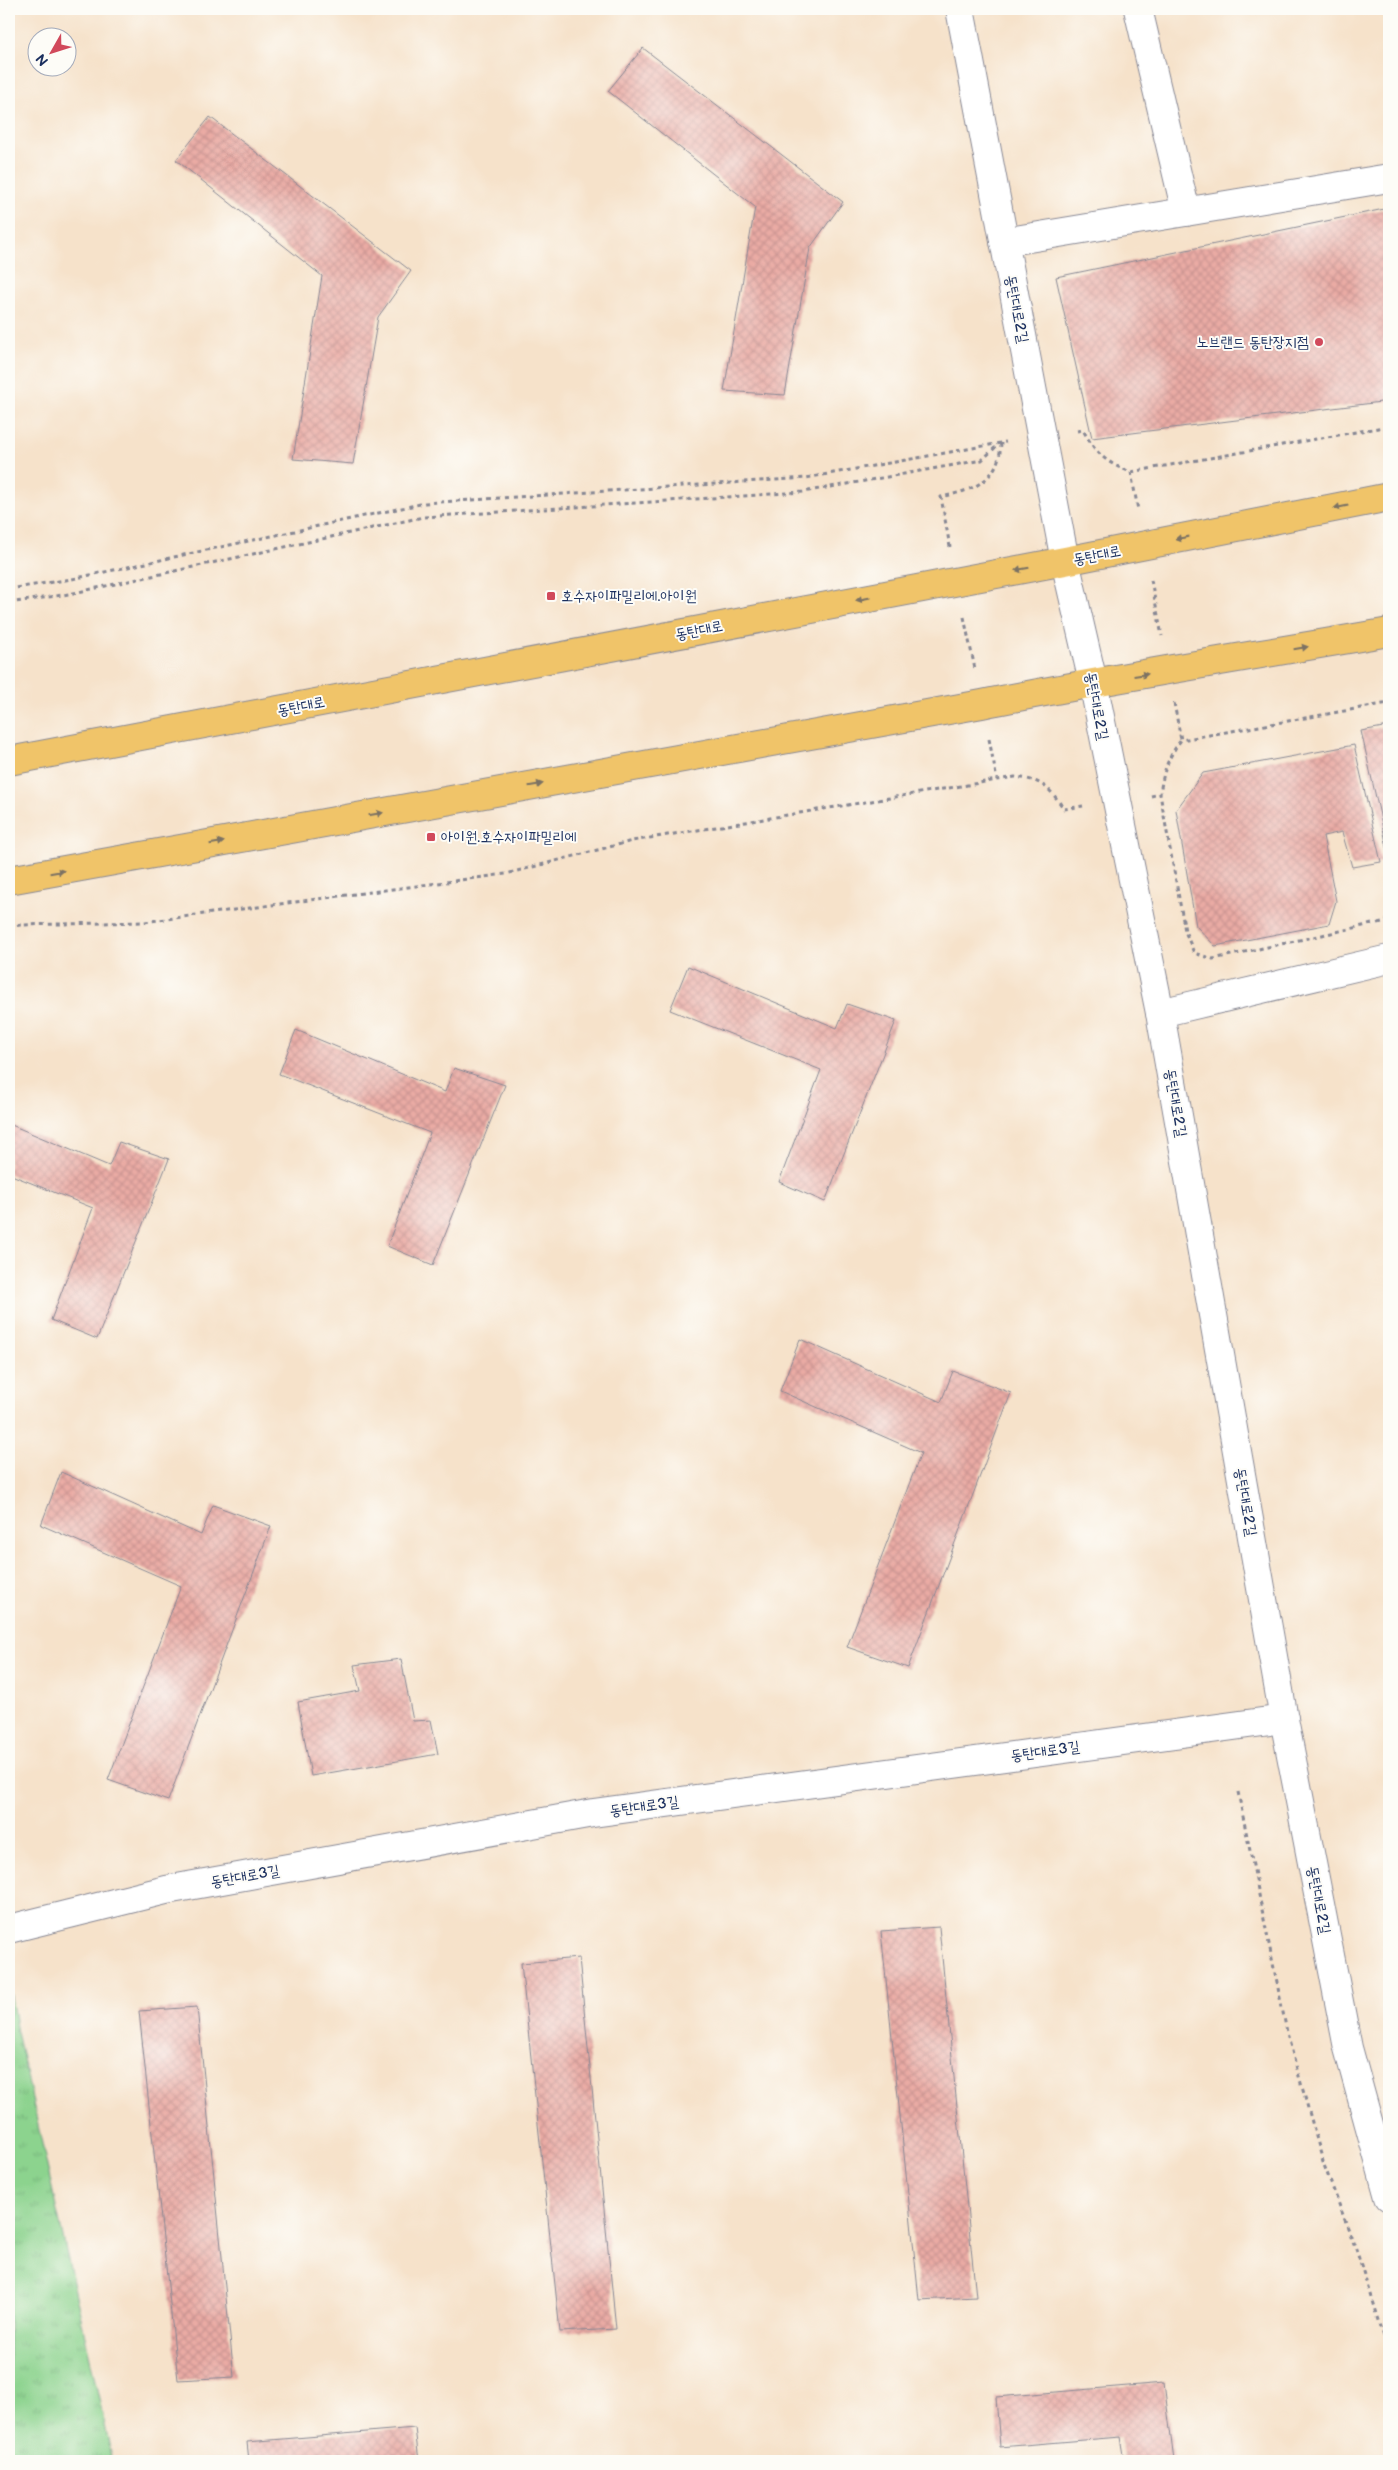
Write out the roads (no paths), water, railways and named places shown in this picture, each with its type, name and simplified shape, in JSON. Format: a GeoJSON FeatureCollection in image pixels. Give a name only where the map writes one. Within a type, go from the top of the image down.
{"type":"FeatureCollection","features":[{"type":"Feature","properties":{"kind":"main road","name":"동탄대로"},"geometry":{"type":"LineString","coordinates":[[9,761],[1145,546],[1389,497]]}},
{"type":"Feature","properties":{"kind":"main road"},"geometry":{"type":"LineString","coordinates":[[9,880],[982,704],[1093,682],[1168,671],[1389,632]]}},
{"type":"Feature","properties":{"kind":"street","name":"동탄대로2길"},"geometry":{"type":"LineString","coordinates":[[960,9],[1065,561],[1093,682],[1160,1013],[1284,1719],[1348,2048],[1389,2197]]}},
{"type":"Feature","properties":{"kind":"street"},"geometry":{"type":"LineString","coordinates":[[1138,9],[1186,212]]}},
{"type":"Feature","properties":{"kind":"street"},"geometry":{"type":"LineString","coordinates":[[1004,242],[1389,178]]}},
{"type":"Feature","properties":{"kind":"street"},"geometry":{"type":"LineString","coordinates":[[1160,1013],[1389,959]]}},
{"type":"Feature","properties":{"kind":"street","name":"동탄대로3길"},"geometry":{"type":"LineString","coordinates":[[9,1929],[166,1890],[593,1813],[1284,1719]]}},
{"type":"Feature","properties":{"kind":"place","name":"노브랜드 동탄장지점"},"geometry":{"type":"Point","coordinates":[1319,342]}},
{"type":"Feature","properties":{"kind":"place","name":"호수자이파밀리에.아이원"},"geometry":{"type":"Point","coordinates":[551,596]}},
{"type":"Feature","properties":{"kind":"place","name":"아이원.호수자이파밀리에"},"geometry":{"type":"Point","coordinates":[431,837]}}]}
